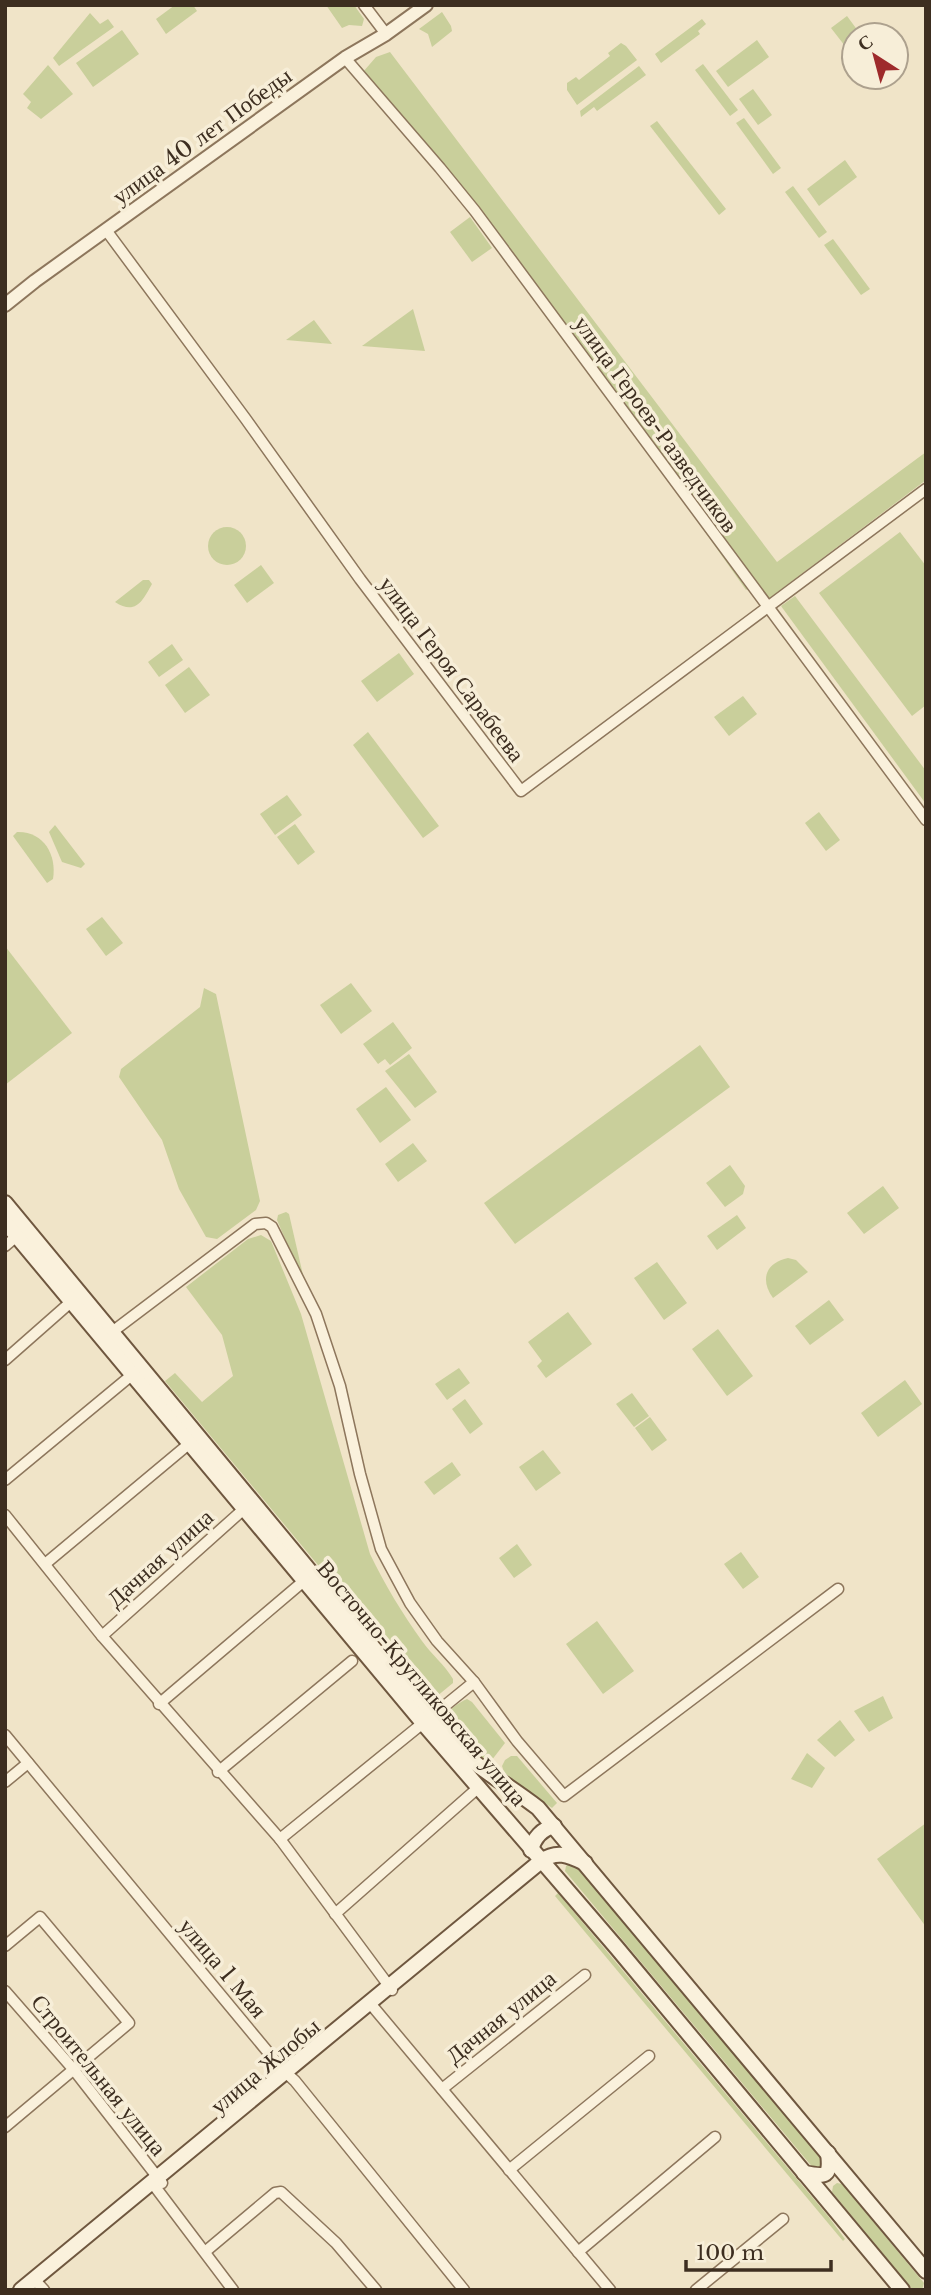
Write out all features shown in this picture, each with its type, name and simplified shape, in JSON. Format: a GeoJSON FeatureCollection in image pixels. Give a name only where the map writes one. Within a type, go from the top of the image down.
{"type":"FeatureCollection","features":[{"type":"Feature","properties":{"kind":"main road","name":"Восточно-Кругликовская улица"},"geometry":{"type":"LineString","coordinates":[[5,1203],[429,1718],[479,1787],[902,2290]]}},
{"type":"Feature","properties":{"kind":"main road","name":"Восточно-Кругликовская улица"},"geometry":{"type":"LineString","coordinates":[[5,1222],[305,1580],[429,1718],[468,1759],[538,1808],[554,1826],[926,2272]]}},
{"type":"Feature","properties":{"kind":"main road"},"geometry":{"type":"LineString","coordinates":[[536,1855],[534,1840],[554,1826]]}},
{"type":"Feature","properties":{"kind":"main road","name":"улица Жлобы"},"geometry":{"type":"LineString","coordinates":[[391,1988],[536,1855],[554,1853],[586,1863]]}},
{"type":"Feature","properties":{"kind":"main road","name":"улица Жлобы"},"geometry":{"type":"LineString","coordinates":[[22,2290],[38,2286],[286,2074],[528,1880],[539,1874],[555,1878]]}},
{"type":"Feature","properties":{"kind":"main road"},"geometry":{"type":"LineString","coordinates":[[804,2173],[825,2175],[830,2167],[828,2153]]}},
{"type":"Feature","properties":{"kind":"main road"},"geometry":{"type":"LineString","coordinates":[[826,2199],[828,2180],[832,2177],[850,2180]]}},
{"type":"Feature","properties":{"kind":"street"},"geometry":{"type":"LineString","coordinates":[[364,5],[386,34]]}},
{"type":"Feature","properties":{"kind":"street","name":"улица 40 лет Победы"},"geometry":{"type":"LineString","coordinates":[[5,305],[345,58],[386,34],[426,5]]}},
{"type":"Feature","properties":{"kind":"street","name":"улица Героев-Разведчиков"},"geometry":{"type":"LineString","coordinates":[[345,58],[475,211],[926,820]]}},
{"type":"Feature","properties":{"kind":"street","name":"улица Героя Сарабеева"},"geometry":{"type":"LineString","coordinates":[[106,230],[360,579],[521,791],[926,489]]}},
{"type":"Feature","properties":{"kind":"street"},"geometry":{"type":"LineString","coordinates":[[112,1332],[255,1224],[266,1223],[272,1227],[320,1327],[340,1386],[381,1549],[416,1612],[437,1641],[474,1682],[517,1741],[564,1796],[838,1589]]}},
{"type":"Feature","properties":{"kind":"street"},"geometry":{"type":"LineString","coordinates":[[5,1246],[17,1236]]}},
{"type":"Feature","properties":{"kind":"street"},"geometry":{"type":"LineString","coordinates":[[5,1360],[72,1301]]}},
{"type":"Feature","properties":{"kind":"street"},"geometry":{"type":"LineString","coordinates":[[5,1480],[133,1374]]}},
{"type":"Feature","properties":{"kind":"street"},"geometry":{"type":"LineString","coordinates":[[45,1564],[190,1443]]}},
{"type":"Feature","properties":{"kind":"street","name":"Дачная улица"},"geometry":{"type":"LineString","coordinates":[[102,1636],[245,1508]]}},
{"type":"Feature","properties":{"kind":"street","name":"Дачная улица"},"geometry":{"type":"LineString","coordinates":[[5,1515],[159,1704],[279,1839],[391,1988]]}},
{"type":"Feature","properties":{"kind":"street"},"geometry":{"type":"LineString","coordinates":[[159,1704],[305,1580]]}},
{"type":"Feature","properties":{"kind":"street"},"geometry":{"type":"LineString","coordinates":[[218,1772],[352,1661]]}},
{"type":"Feature","properties":{"kind":"street"},"geometry":{"type":"LineString","coordinates":[[279,1839],[474,1682]]}},
{"type":"Feature","properties":{"kind":"street","name":"улица 1 Мая"},"geometry":{"type":"LineString","coordinates":[[5,1735],[286,2074],[295,2081],[464,2290]]}},
{"type":"Feature","properties":{"kind":"street"},"geometry":{"type":"LineString","coordinates":[[5,1782],[28,1763]]}},
{"type":"Feature","properties":{"kind":"street"},"geometry":{"type":"LineString","coordinates":[[335,1914],[479,1787]]}},
{"type":"Feature","properties":{"kind":"street"},"geometry":{"type":"LineString","coordinates":[[5,1946],[40,1917],[129,2023],[5,2127]]}},
{"type":"Feature","properties":{"kind":"street","name":"Дачная улица"},"geometry":{"type":"LineString","coordinates":[[442,2089],[584,1975]]}},
{"type":"Feature","properties":{"kind":"street","name":"Строительная улица"},"geometry":{"type":"LineString","coordinates":[[5,1991],[74,2070],[233,2290]]}},
{"type":"Feature","properties":{"kind":"street","name":"Дачная улица"},"geometry":{"type":"LineString","coordinates":[[370,2005],[610,2290]]}},
{"type":"Feature","properties":{"kind":"street"},"geometry":{"type":"LineString","coordinates":[[509,2170],[649,2056]]}},
{"type":"Feature","properties":{"kind":"street"},"geometry":{"type":"LineString","coordinates":[[578,2252],[715,2137]]}},
{"type":"Feature","properties":{"kind":"street"},"geometry":{"type":"LineString","coordinates":[[206,2251],[275,2193],[281,2192],[336,2243],[376,2290]]}},
{"type":"Feature","properties":{"kind":"street"},"geometry":{"type":"LineString","coordinates":[[696,2290],[783,2219]]}},
{"type":"Feature","properties":{"kind":"green space"},"geometry":{"type":"Polygon","coordinates":[[[175,5],[193,5],[197,11],[166,34],[156,19],[175,5]]]}},
{"type":"Feature","properties":{"kind":"green space"},"geometry":{"type":"Polygon","coordinates":[[[326,5],[354,5],[364,19],[362,26],[349,25],[342,28],[326,5]]]}},
{"type":"Feature","properties":{"kind":"green space"},"geometry":{"type":"Polygon","coordinates":[[[442,12],[452,31],[432,47],[428,34],[419,29],[442,12]]]}},
{"type":"Feature","properties":{"kind":"green space"},"geometry":{"type":"Polygon","coordinates":[[[90,13],[100,24],[108,19],[114,27],[59,66],[53,58],[90,13]]]}},
{"type":"Feature","properties":{"kind":"green space"},"geometry":{"type":"Polygon","coordinates":[[[702,19],[706,24],[698,31],[700,34],[661,63],[655,54],[702,19]]]}},
{"type":"Feature","properties":{"kind":"green space"},"geometry":{"type":"Polygon","coordinates":[[[840,21],[840,40],[831,28],[840,21]]]}},
{"type":"Feature","properties":{"kind":"green space"},"geometry":{"type":"Polygon","coordinates":[[[122,30],[139,54],[93,87],[76,63],[122,30]]]}},
{"type":"Feature","properties":{"kind":"green space"},"geometry":{"type":"Polygon","coordinates":[[[757,40],[769,57],[728,87],[716,71],[757,40]]]}},
{"type":"Feature","properties":{"kind":"green space"},"geometry":{"type":"Polygon","coordinates":[[[621,43],[637,60],[577,105],[567,90],[567,83],[576,77],[579,80],[610,56],[608,53],[621,43]]]}},
{"type":"Feature","properties":{"kind":"green space"},"geometry":{"type":"Polygon","coordinates":[[[390,52],[777,562],[926,452],[926,480],[767,600],[755,583],[746,590],[464,191],[363,72],[376,57],[390,52]]]}},
{"type":"Feature","properties":{"kind":"green space"},"geometry":{"type":"Polygon","coordinates":[[[703,64],[738,110],[730,116],[695,70],[703,64]]]}},
{"type":"Feature","properties":{"kind":"green space"},"geometry":{"type":"Polygon","coordinates":[[[48,65],[73,94],[41,119],[27,108],[31,102],[23,94],[48,65]]]}},
{"type":"Feature","properties":{"kind":"green space"},"geometry":{"type":"Polygon","coordinates":[[[639,66],[646,75],[597,111],[594,107],[581,117],[580,111],[639,66]]]}},
{"type":"Feature","properties":{"kind":"green space"},"geometry":{"type":"Polygon","coordinates":[[[753,89],[772,115],[758,125],[739,99],[753,89]]]}},
{"type":"Feature","properties":{"kind":"green space"},"geometry":{"type":"Polygon","coordinates":[[[744,118],[781,168],[773,174],[736,123],[744,118]]]}},
{"type":"Feature","properties":{"kind":"green space"},"geometry":{"type":"Polygon","coordinates":[[[657,121],[726,209],[719,215],[650,126],[657,121]]]}},
{"type":"Feature","properties":{"kind":"green space"},"geometry":{"type":"Polygon","coordinates":[[[845,160],[857,177],[819,206],[807,189],[845,160]]]}},
{"type":"Feature","properties":{"kind":"green space"},"geometry":{"type":"Polygon","coordinates":[[[793,186],[827,232],[819,238],[785,192],[793,186]]]}},
{"type":"Feature","properties":{"kind":"green space"},"geometry":{"type":"Polygon","coordinates":[[[470,217],[492,248],[472,262],[450,232],[470,217]]]}},
{"type":"Feature","properties":{"kind":"green space"},"geometry":{"type":"Polygon","coordinates":[[[833,239],[870,289],[861,295],[824,245],[833,239]]]}},
{"type":"Feature","properties":{"kind":"green space"},"geometry":{"type":"Polygon","coordinates":[[[413,309],[425,351],[362,346],[413,309]]]}},
{"type":"Feature","properties":{"kind":"green space"},"geometry":{"type":"Polygon","coordinates":[[[314,320],[332,344],[286,340],[314,320]]]}},
{"type":"Feature","properties":{"kind":"green space"},"geometry":{"type":"Polygon","coordinates":[[[227,527],[240,533],[246,546],[240,559],[227,565],[214,559],[208,546],[214,533],[227,527]]]}},
{"type":"Feature","properties":{"kind":"green space"},"geometry":{"type":"Polygon","coordinates":[[[900,532],[926,566],[926,705],[912,716],[819,593],[900,532]]]}},
{"type":"Feature","properties":{"kind":"green space"},"geometry":{"type":"Polygon","coordinates":[[[261,565],[274,583],[247,603],[234,585],[261,565]]]}},
{"type":"Feature","properties":{"kind":"green space"},"geometry":{"type":"Polygon","coordinates":[[[143,580],[149,580],[152,584],[138,604],[128,607],[115,602],[143,580]]]}},
{"type":"Feature","properties":{"kind":"green space"},"geometry":{"type":"Polygon","coordinates":[[[795,596],[926,771],[926,804],[781,606],[795,596]]]}},
{"type":"Feature","properties":{"kind":"green space"},"geometry":{"type":"Polygon","coordinates":[[[172,644],[183,660],[159,677],[148,662],[172,644]]]}},
{"type":"Feature","properties":{"kind":"green space"},"geometry":{"type":"Polygon","coordinates":[[[399,653],[414,674],[377,702],[361,681],[399,653]]]}},
{"type":"Feature","properties":{"kind":"green space"},"geometry":{"type":"Polygon","coordinates":[[[189,667],[210,695],[185,713],[165,685],[189,667]]]}},
{"type":"Feature","properties":{"kind":"green space"},"geometry":{"type":"Polygon","coordinates":[[[743,696],[757,714],[729,736],[714,717],[743,696]]]}},
{"type":"Feature","properties":{"kind":"green space"},"geometry":{"type":"Polygon","coordinates":[[[368,732],[439,826],[423,838],[353,745],[368,732]]]}},
{"type":"Feature","properties":{"kind":"green space"},"geometry":{"type":"Polygon","coordinates":[[[287,795],[302,815],[275,835],[260,814],[287,795]]]}},
{"type":"Feature","properties":{"kind":"green space"},"geometry":{"type":"Polygon","coordinates":[[[819,812],[840,840],[826,851],[805,823],[819,812]]]}},
{"type":"Feature","properties":{"kind":"green space"},"geometry":{"type":"Polygon","coordinates":[[[295,824],[315,852],[298,865],[277,837],[295,824]]]}},
{"type":"Feature","properties":{"kind":"green space"},"geometry":{"type":"Polygon","coordinates":[[[55,825],[85,864],[81,868],[62,862],[49,832],[55,825]]]}},
{"type":"Feature","properties":{"kind":"green space"},"geometry":{"type":"Polygon","coordinates":[[[17,832],[34,835],[46,846],[53,861],[53,879],[47,883],[13,836],[17,832]]]}},
{"type":"Feature","properties":{"kind":"green space"},"geometry":{"type":"Polygon","coordinates":[[[102,917],[123,943],[106,956],[86,929],[102,917]]]}},
{"type":"Feature","properties":{"kind":"green space"},"geometry":{"type":"Polygon","coordinates":[[[5,946],[72,1033],[5,1085],[5,946]]]}},
{"type":"Feature","properties":{"kind":"green space"},"geometry":{"type":"Polygon","coordinates":[[[351,983],[372,1011],[341,1034],[320,1005],[351,983]]]}},
{"type":"Feature","properties":{"kind":"green space"},"geometry":{"type":"Polygon","coordinates":[[[204,988],[216,994],[260,1201],[256,1210],[217,1239],[206,1237],[179,1189],[162,1140],[119,1077],[121,1069],[200,1007],[204,988]]]}},
{"type":"Feature","properties":{"kind":"green space"},"geometry":{"type":"Polygon","coordinates":[[[393,1022],[412,1048],[390,1065],[385,1059],[378,1064],[363,1044],[393,1022]]]}},
{"type":"Feature","properties":{"kind":"green space"},"geometry":{"type":"Polygon","coordinates":[[[700,1045],[730,1087],[515,1244],[484,1203],[700,1045]]]}},
{"type":"Feature","properties":{"kind":"green space"},"geometry":{"type":"Polygon","coordinates":[[[409,1054],[437,1092],[415,1108],[385,1071],[409,1054]]]}},
{"type":"Feature","properties":{"kind":"green space"},"geometry":{"type":"Polygon","coordinates":[[[386,1087],[411,1120],[380,1143],[356,1109],[386,1087]]]}},
{"type":"Feature","properties":{"kind":"green space"},"geometry":{"type":"Polygon","coordinates":[[[413,1143],[427,1161],[398,1182],[385,1164],[413,1143]]]}},
{"type":"Feature","properties":{"kind":"green space"},"geometry":{"type":"Polygon","coordinates":[[[730,1165],[745,1186],[743,1194],[725,1207],[706,1183],[730,1165]]]}},
{"type":"Feature","properties":{"kind":"green space"},"geometry":{"type":"Polygon","coordinates":[[[883,1186],[899,1208],[864,1234],[847,1213],[883,1186]]]}},
{"type":"Feature","properties":{"kind":"green space"},"geometry":{"type":"Polygon","coordinates":[[[286,1212],[289,1214],[306,1288],[277,1220],[278,1215],[286,1212]]]}},
{"type":"Feature","properties":{"kind":"green space"},"geometry":{"type":"Polygon","coordinates":[[[737,1215],[746,1228],[717,1250],[707,1236],[737,1215]]]}},
{"type":"Feature","properties":{"kind":"green space"},"geometry":{"type":"Polygon","coordinates":[[[261,1235],[271,1241],[301,1314],[370,1554],[408,1620],[453,1679],[453,1683],[431,1701],[165,1381],[175,1373],[202,1402],[233,1376],[222,1335],[186,1287],[248,1239],[261,1235]]]}},
{"type":"Feature","properties":{"kind":"green space"},"geometry":{"type":"Polygon","coordinates":[[[788,1258],[796,1260],[808,1272],[773,1298],[767,1285],[767,1273],[774,1264],[788,1258]]]}},
{"type":"Feature","properties":{"kind":"green space"},"geometry":{"type":"Polygon","coordinates":[[[657,1262],[687,1303],[664,1320],[634,1278],[657,1262]]]}},
{"type":"Feature","properties":{"kind":"green space"},"geometry":{"type":"Polygon","coordinates":[[[829,1300],[844,1320],[810,1345],[795,1326],[829,1300]]]}},
{"type":"Feature","properties":{"kind":"green space"},"geometry":{"type":"Polygon","coordinates":[[[568,1312],[592,1344],[546,1378],[537,1366],[542,1361],[528,1342],[568,1312]]]}},
{"type":"Feature","properties":{"kind":"green space"},"geometry":{"type":"Polygon","coordinates":[[[718,1329],[753,1376],[727,1396],[692,1349],[718,1329]]]}},
{"type":"Feature","properties":{"kind":"green space"},"geometry":{"type":"Polygon","coordinates":[[[459,1368],[470,1383],[447,1400],[435,1384],[459,1368]]]}},
{"type":"Feature","properties":{"kind":"green space"},"geometry":{"type":"Polygon","coordinates":[[[905,1380],[922,1404],[878,1437],[861,1413],[905,1380]]]}},
{"type":"Feature","properties":{"kind":"green space"},"geometry":{"type":"Polygon","coordinates":[[[632,1393],[649,1416],[634,1427],[616,1404],[632,1393]]]}},
{"type":"Feature","properties":{"kind":"green space"},"geometry":{"type":"Polygon","coordinates":[[[465,1399],[483,1424],[470,1434],[452,1409],[465,1399]]]}},
{"type":"Feature","properties":{"kind":"green space"},"geometry":{"type":"Polygon","coordinates":[[[650,1417],[667,1440],[652,1451],[635,1428],[650,1417]]]}},
{"type":"Feature","properties":{"kind":"green space"},"geometry":{"type":"Polygon","coordinates":[[[543,1450],[561,1473],[536,1491],[519,1467],[543,1450]]]}},
{"type":"Feature","properties":{"kind":"green space"},"geometry":{"type":"Polygon","coordinates":[[[452,1462],[461,1475],[434,1495],[424,1482],[452,1462]]]}},
{"type":"Feature","properties":{"kind":"green space"},"geometry":{"type":"Polygon","coordinates":[[[517,1544],[532,1565],[514,1578],[499,1558],[517,1544]]]}},
{"type":"Feature","properties":{"kind":"green space"},"geometry":{"type":"Polygon","coordinates":[[[741,1552],[759,1577],[743,1589],[724,1564],[741,1552]]]}},
{"type":"Feature","properties":{"kind":"green space"},"geometry":{"type":"Polygon","coordinates":[[[597,1621],[634,1671],[603,1694],[566,1644],[597,1621]]]}},
{"type":"Feature","properties":{"kind":"green space"},"geometry":{"type":"Polygon","coordinates":[[[883,1696],[893,1718],[869,1732],[854,1711],[883,1696]]]}},
{"type":"Feature","properties":{"kind":"green space"},"geometry":{"type":"Polygon","coordinates":[[[467,1699],[505,1743],[488,1765],[462,1745],[451,1733],[444,1719],[448,1712],[467,1699]]]}},
{"type":"Feature","properties":{"kind":"green space"},"geometry":{"type":"Polygon","coordinates":[[[840,1720],[855,1740],[835,1757],[817,1740],[840,1720]]]}},
{"type":"Feature","properties":{"kind":"green space"},"geometry":{"type":"Polygon","coordinates":[[[807,1753],[825,1768],[812,1788],[791,1779],[807,1753]]]}},
{"type":"Feature","properties":{"kind":"green space"},"geometry":{"type":"Polygon","coordinates":[[[511,1756],[517,1756],[557,1803],[552,1808],[505,1775],[502,1766],[511,1756]]]}},
{"type":"Feature","properties":{"kind":"green space"},"geometry":{"type":"Polygon","coordinates":[[[926,1823],[926,1927],[877,1859],[926,1823]]]}},
{"type":"Feature","properties":{"kind":"green space"},"geometry":{"type":"Polygon","coordinates":[[[574,1863],[823,2161],[825,2167],[814,2169],[565,1871],[566,1866],[574,1863]]]}},
{"type":"Feature","properties":{"kind":"green space"},"geometry":{"type":"Polygon","coordinates":[[[558,1893],[828,2216],[845,2239],[843,2241],[555,1896],[558,1893]]]}},
{"type":"Feature","properties":{"kind":"green space"},"geometry":{"type":"Polygon","coordinates":[[[837,2183],[842,2184],[924,2283],[922,2290],[913,2290],[832,2192],[837,2183]]]}}]}
